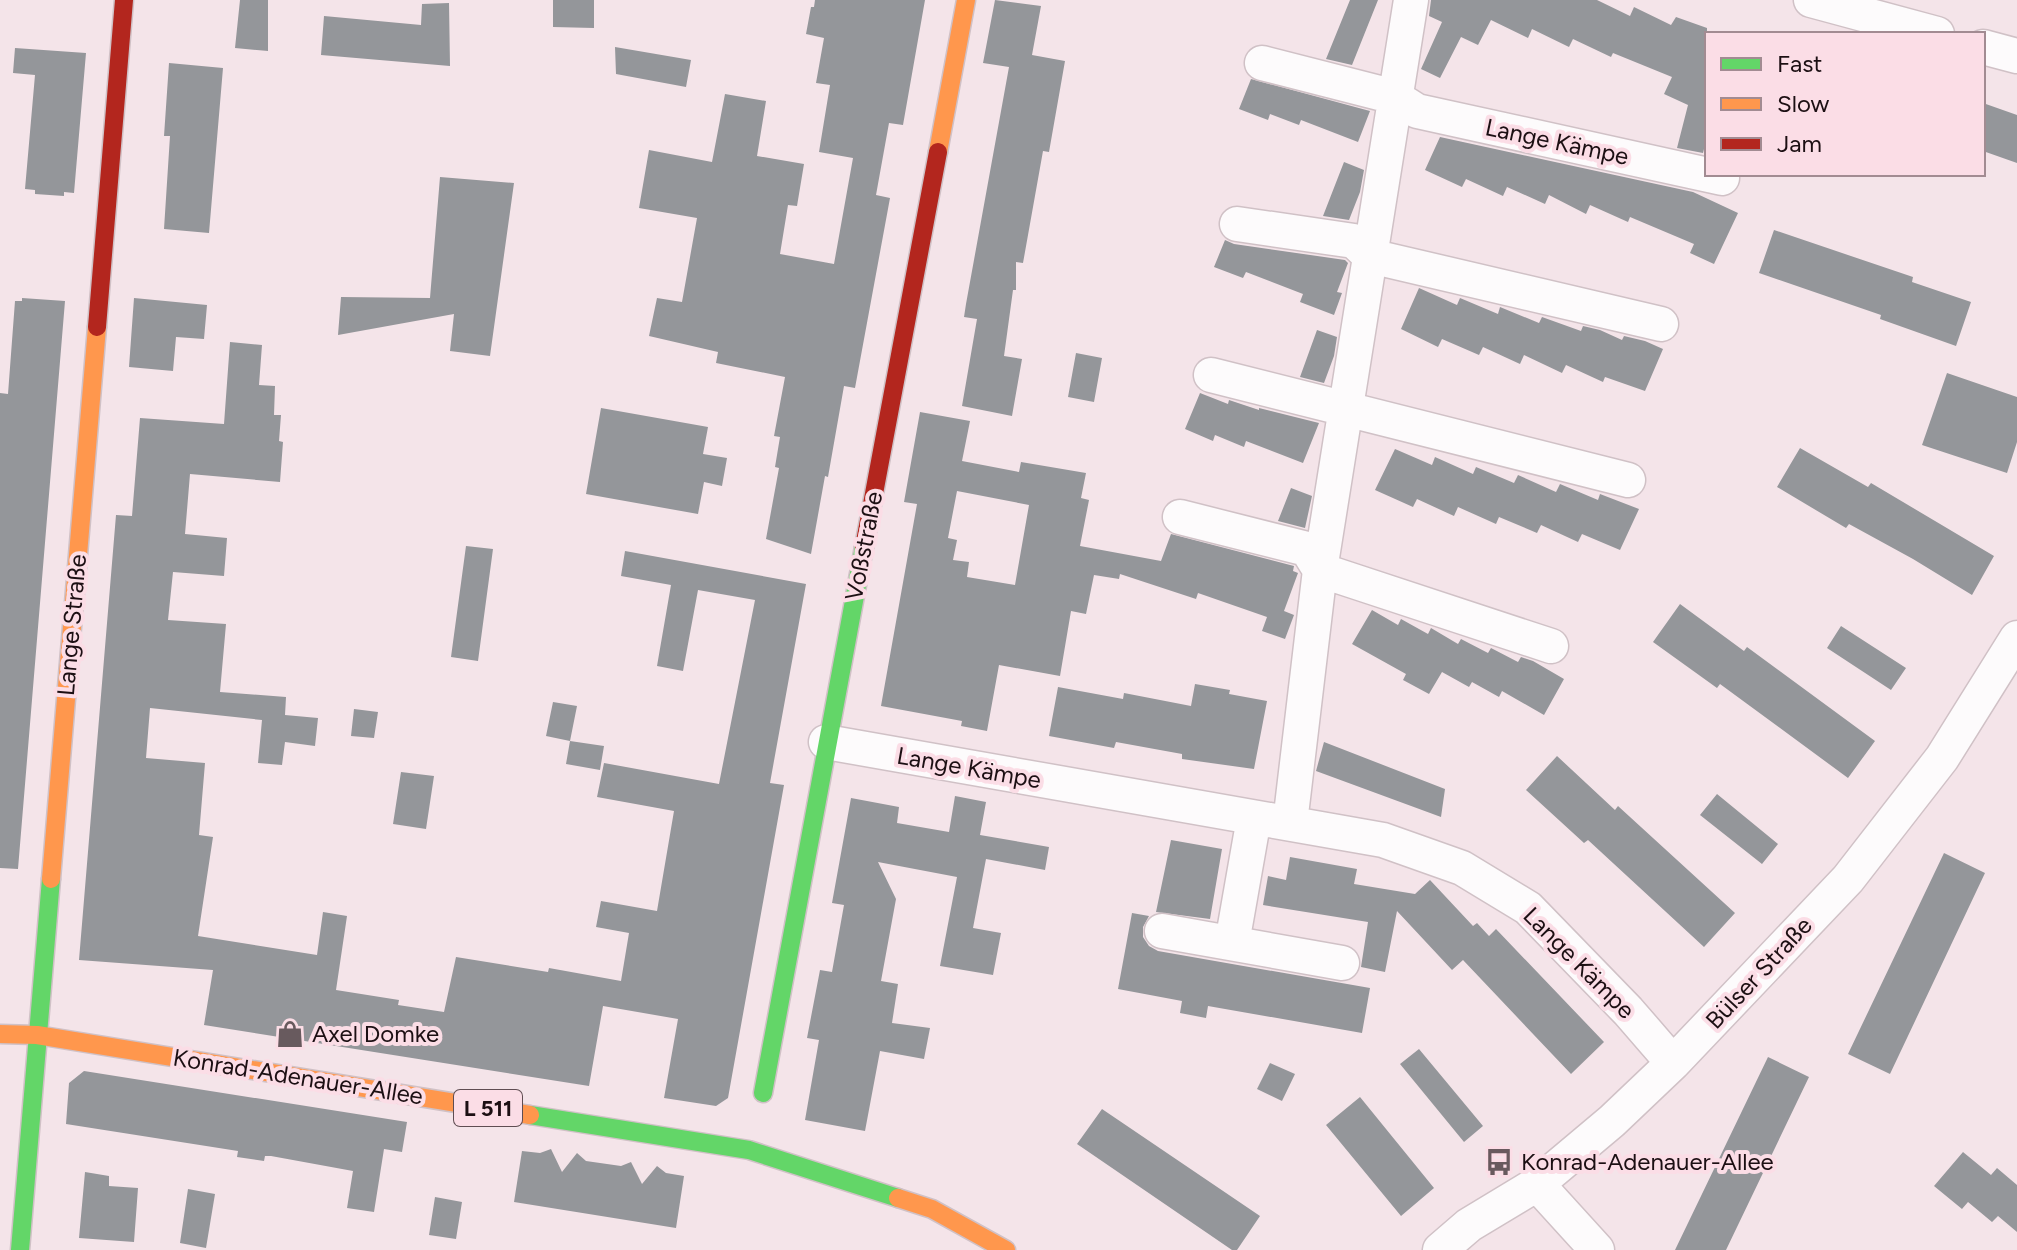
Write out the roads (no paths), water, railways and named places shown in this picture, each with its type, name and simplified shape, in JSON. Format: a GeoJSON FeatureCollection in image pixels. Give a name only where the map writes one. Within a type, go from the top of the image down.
{"type":"FeatureCollection","features":[{"type":"Feature","properties":{"kind":"street","name":"Lange Straße"},"geometry":{"type":"LineString","coordinates":[[20,1250],[124,0]]}},
{"type":"Feature","properties":{"kind":"street","name":"Voßstraße"},"geometry":{"type":"LineString","coordinates":[[763,1093],[966,0]]}},
{"type":"Feature","properties":{"kind":"street"},"geometry":{"type":"LineString","coordinates":[[1290,823],[1320,570],[1411,0]]}},
{"type":"Feature","properties":{"kind":"street"},"geometry":{"type":"LineString","coordinates":[[1811,0],[1930,32]]}},
{"type":"Feature","properties":{"kind":"street"},"geometry":{"type":"LineString","coordinates":[[1985,48],[2017,56]]}},
{"type":"Feature","properties":{"kind":"street","name":"Lange Kämpe"},"geometry":{"type":"LineString","coordinates":[[1262,63],[1395,97],[1417,111],[1705,174]]}},
{"type":"Feature","properties":{"kind":"street","name":"Lange Kämpe"},"geometry":{"type":"LineString","coordinates":[[1713,176],[1722,178]]}},
{"type":"Feature","properties":{"kind":"street"},"geometry":{"type":"LineString","coordinates":[[1237,224],[1354,241],[1370,256],[1661,324]]}},
{"type":"Feature","properties":{"kind":"street"},"geometry":{"type":"LineString","coordinates":[[1211,375],[1628,480]]}},
{"type":"Feature","properties":{"kind":"street"},"geometry":{"type":"LineString","coordinates":[[1180,517],[1307,549],[1320,570],[1551,646]]}},
{"type":"Feature","properties":{"kind":"street","name":"Bülser Straße"},"geometry":{"type":"LineString","coordinates":[[1440,1250],[1469,1225],[1537,1184],[1612,1121],[1673,1063],[1848,879],[1942,758],[2017,638]]}},
{"type":"Feature","properties":{"kind":"street","name":"Lange Kämpe"},"geometry":{"type":"LineString","coordinates":[[826,742],[1383,840],[1456,866],[1528,908],[1628,1011],[1673,1063]]}},
{"type":"Feature","properties":{"kind":"street"},"geometry":{"type":"LineString","coordinates":[[1232,943],[1254,818]]}},
{"type":"Feature","properties":{"kind":"street"},"geometry":{"type":"LineString","coordinates":[[1162,931],[1342,963]]}},
{"type":"Feature","properties":{"kind":"street","name":"Konrad-Adenauer-Allee"},"geometry":{"type":"LineString","coordinates":[[0,1034],[37,1035],[749,1150],[932,1209],[1006,1250]]}},
{"type":"Feature","properties":{"kind":"street"},"geometry":{"type":"LineString","coordinates":[[1537,1184],[1597,1250]]}},
{"type":"Feature","properties":{"kind":"place","name":"Axel Domke"},"geometry":{"type":"Point","coordinates":[290,1034]}},
{"type":"Feature","properties":{"kind":"place","name":"Konrad-Adenauer-Allee"},"geometry":{"type":"Point","coordinates":[1499,1162]}}]}
